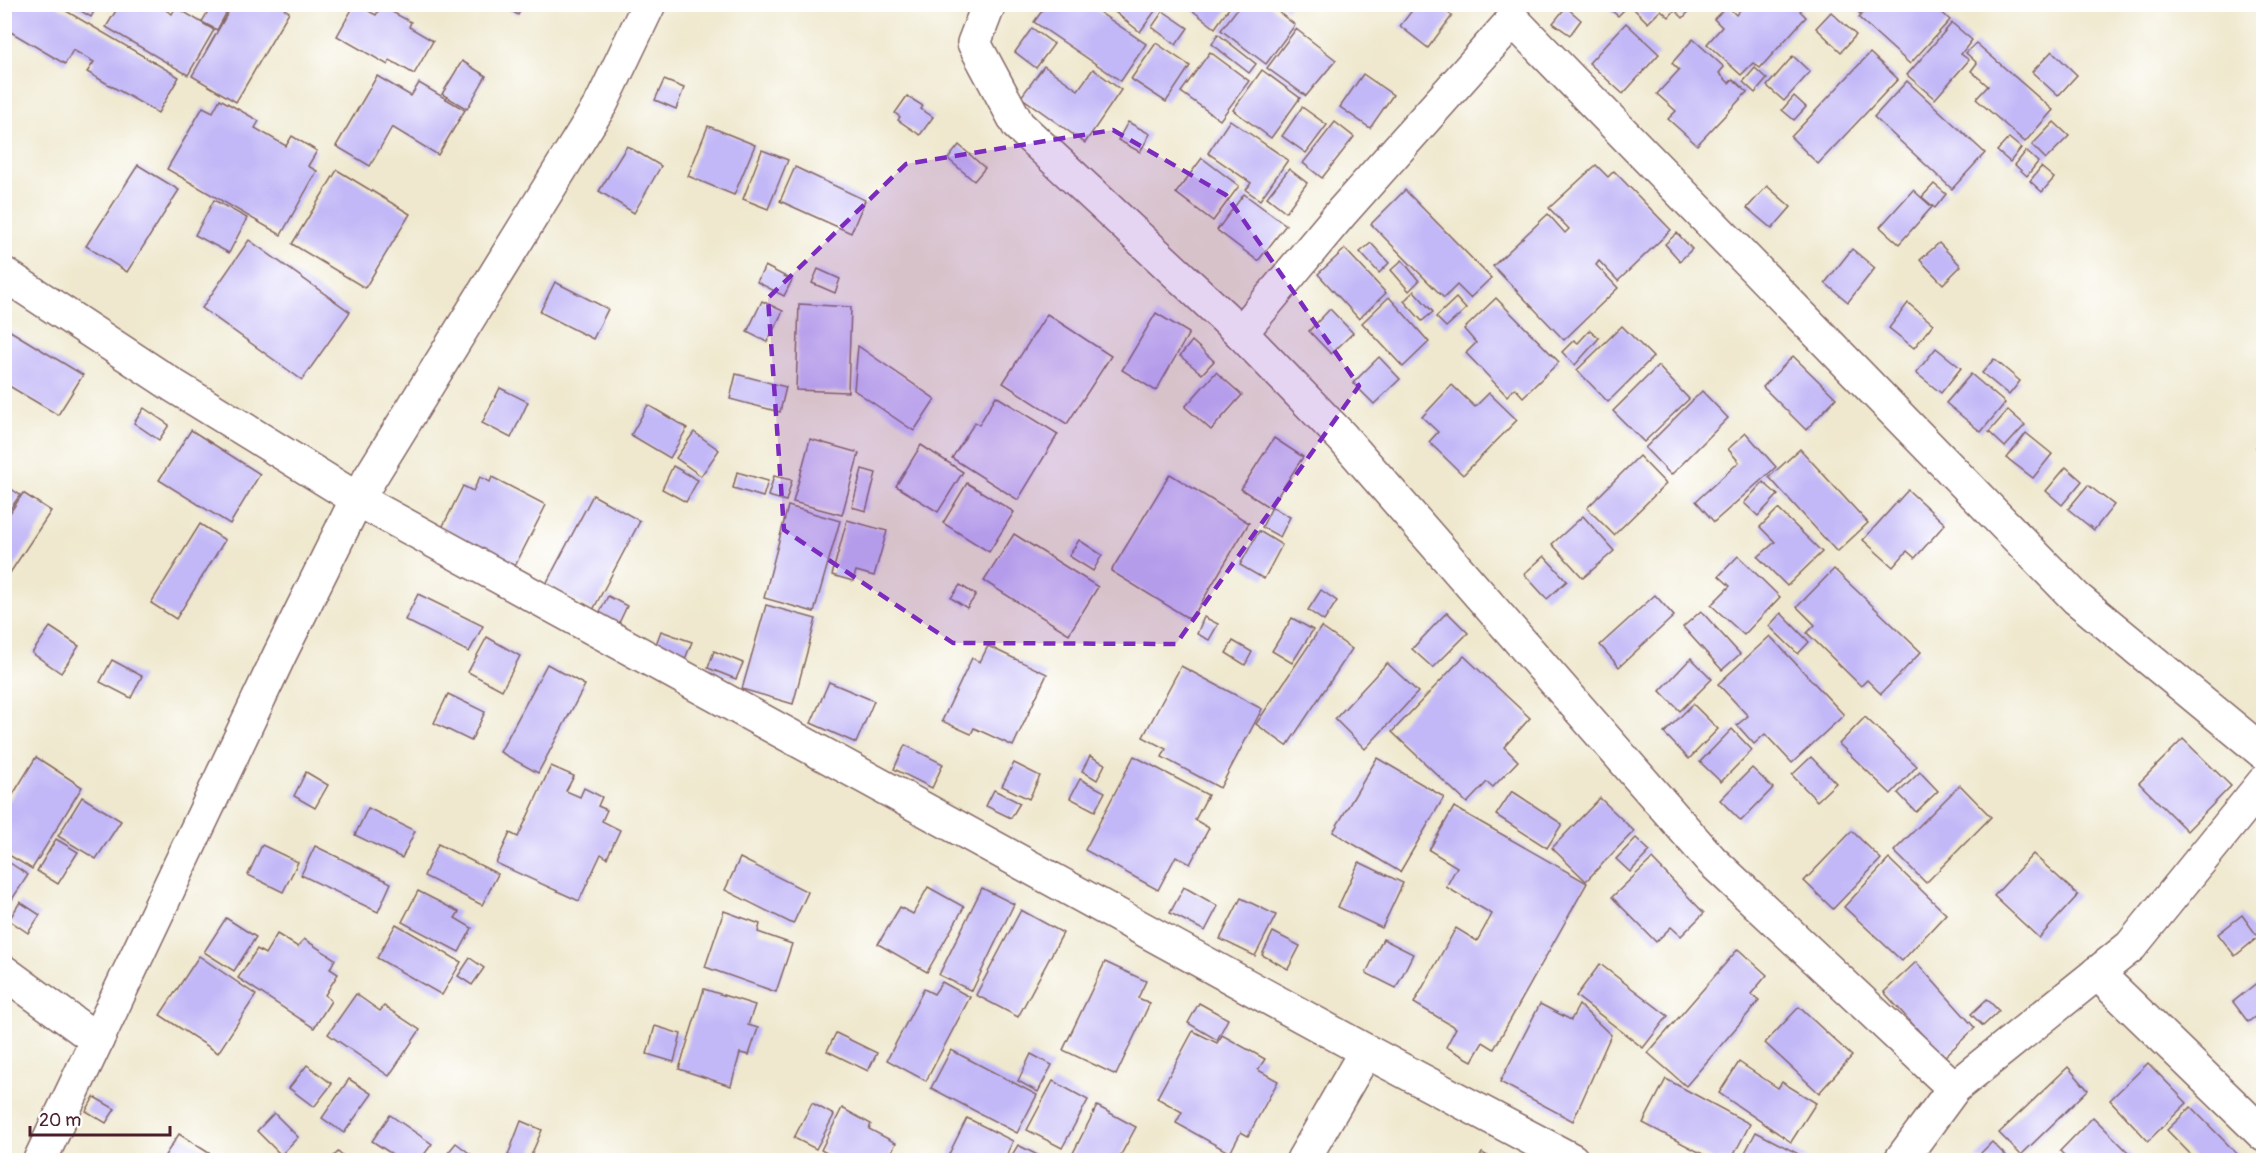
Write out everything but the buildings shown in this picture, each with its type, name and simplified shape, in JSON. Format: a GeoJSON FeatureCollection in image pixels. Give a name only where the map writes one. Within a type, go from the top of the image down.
{"type":"FeatureCollection","features":[{"type":"Feature","properties":{"kind":"street"},"geometry":{"type":"LineString","coordinates":[[40,1161],[280,654],[357,499],[602,102],[650,4]]}},
{"type":"Feature","properties":{"kind":"street"},"geometry":{"type":"LineString","coordinates":[[989,4],[974,43],[1018,125],[1241,333],[1341,437],[1712,861],[1954,1088]]}},
{"type":"Feature","properties":{"kind":"street"},"geometry":{"type":"LineString","coordinates":[[1241,333],[1342,212],[1520,12],[2076,598],[2264,753]]}},
{"type":"Feature","properties":{"kind":"street"},"geometry":{"type":"LineString","coordinates":[[4,274],[174,386],[357,499],[1366,1051],[1572,1161]]}},
{"type":"Feature","properties":{"kind":"street"},"geometry":{"type":"LineString","coordinates":[[1901,1161],[1954,1088],[2131,946],[2264,782]]}},
{"type":"Feature","properties":{"kind":"street"},"geometry":{"type":"LineString","coordinates":[[4,972],[97,1040]]}},
{"type":"Feature","properties":{"kind":"street"},"geometry":{"type":"LineString","coordinates":[[2097,973],[2264,1135]]}},
{"type":"Feature","properties":{"kind":"street"},"geometry":{"type":"LineString","coordinates":[[1304,1161],[1366,1051]]}},
{"type":"Feature","properties":{"kind":"highlighted area"},"geometry":{"type":"Polygon","coordinates":[[[1113,130],[1226,195],[1359,386],[1176,644],[953,643],[784,530],[768,298],[906,164],[1113,130]]]}}]}
